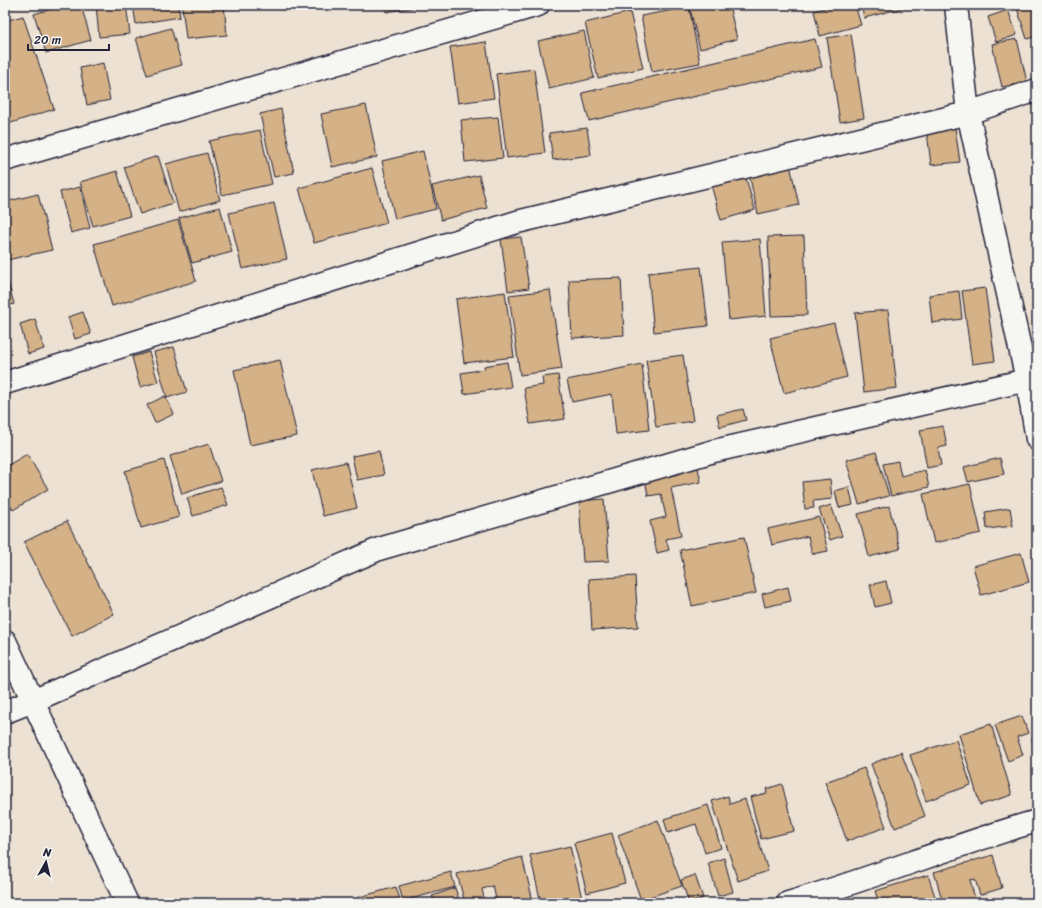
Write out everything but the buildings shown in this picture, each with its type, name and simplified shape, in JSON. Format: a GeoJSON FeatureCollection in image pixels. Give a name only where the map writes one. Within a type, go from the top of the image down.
{"type":"FeatureCollection","features":[{"type":"Feature","properties":{"kind":"street"},"geometry":{"type":"LineString","coordinates":[[5,160],[538,5]]}},
{"type":"Feature","properties":{"kind":"street"},"geometry":{"type":"LineString","coordinates":[[956,5],[968,113],[1032,380],[1037,439]]}},
{"type":"Feature","properties":{"kind":"street"},"geometry":{"type":"LineString","coordinates":[[5,383],[517,222],[968,113],[1037,90]]}},
{"type":"Feature","properties":{"kind":"street"},"geometry":{"type":"LineString","coordinates":[[5,712],[379,549],[714,451],[1032,380]]}},
{"type":"Feature","properties":{"kind":"street"},"geometry":{"type":"LineString","coordinates":[[5,641],[127,903]]}},
{"type":"Feature","properties":{"kind":"street"},"geometry":{"type":"LineString","coordinates":[[788,903],[830,891],[992,834],[1037,821]]}}]}
